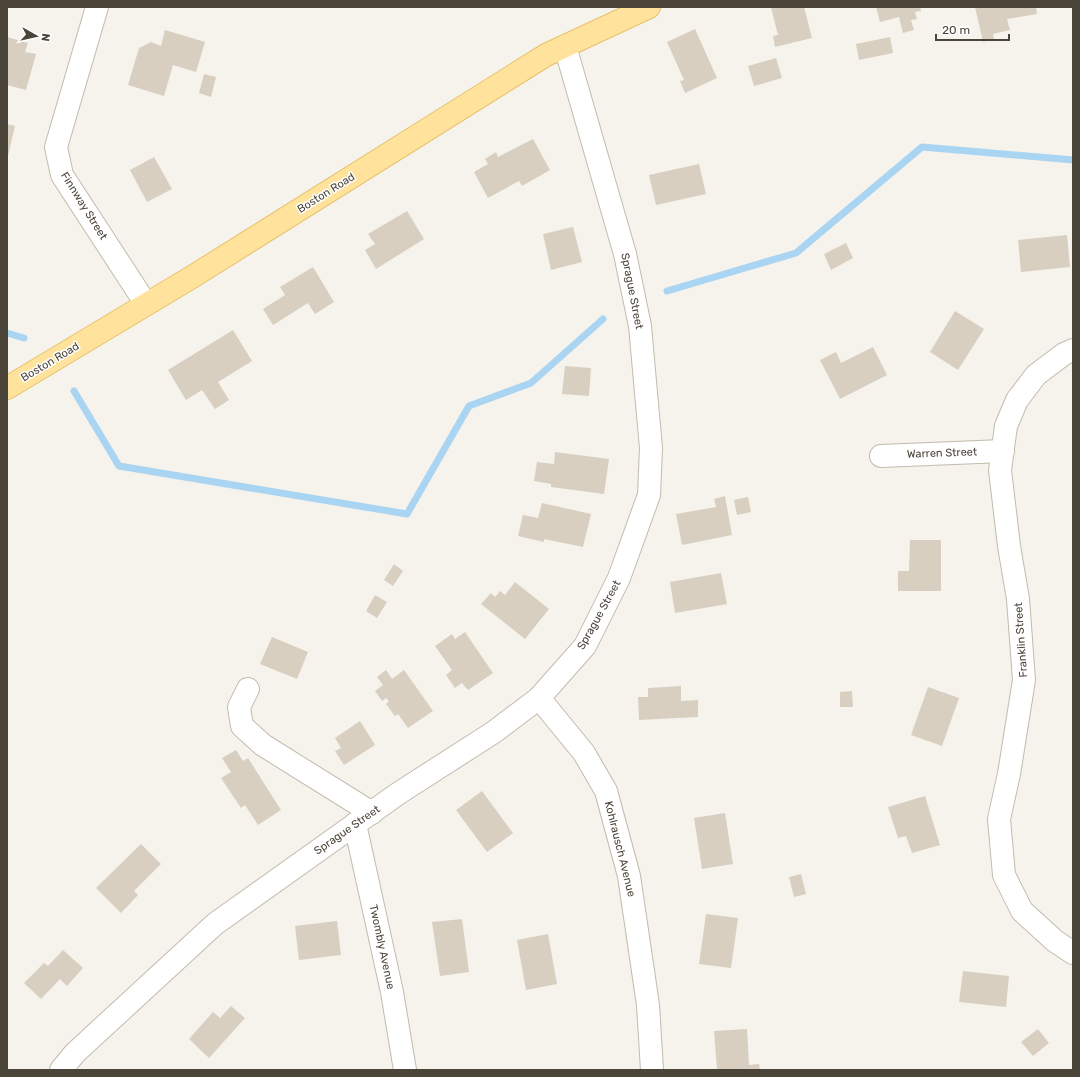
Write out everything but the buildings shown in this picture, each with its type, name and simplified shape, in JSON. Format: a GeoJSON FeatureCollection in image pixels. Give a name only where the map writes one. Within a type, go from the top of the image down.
{"type":"FeatureCollection","features":[{"type":"Feature","properties":{"kind":"main road","name":"Boston Road"},"geometry":{"type":"LineString","coordinates":[[7,388],[146,304],[546,54],[645,8]]}},
{"type":"Feature","properties":{"kind":"street","name":"Finnway Street"},"geometry":{"type":"LineString","coordinates":[[97,7],[56,147],[62,175],[146,304]]}},
{"type":"Feature","properties":{"kind":"street","name":"Sprague Street"},"geometry":{"type":"LineString","coordinates":[[61,1070],[75,1053],[215,924],[363,819],[494,732],[539,698],[585,646],[619,578],[649,495],[652,448],[640,326],[626,254],[565,46]]}},
{"type":"Feature","properties":{"kind":"street","name":"Franklin Street"},"geometry":{"type":"LineString","coordinates":[[1073,350],[1064,354],[1036,375],[1017,400],[1006,426],[1000,470],[1009,546],[1018,599],[1024,680],[1010,774],[999,819],[1004,875],[1022,911],[1055,941],[1073,953]]}},
{"type":"Feature","properties":{"kind":"street","name":"Warren Street"},"geometry":{"type":"LineString","coordinates":[[880,456],[1003,451]]}},
{"type":"Feature","properties":{"kind":"street"},"geometry":{"type":"LineString","coordinates":[[248,689],[239,707],[242,726],[263,746],[363,819]]}},
{"type":"Feature","properties":{"kind":"street","name":"Kohlrausch Avenue"},"geometry":{"type":"LineString","coordinates":[[539,698],[584,753],[606,791],[629,876],[648,1005],[652,1070]]}},
{"type":"Feature","properties":{"kind":"street","name":"Twombly Avenue"},"geometry":{"type":"LineString","coordinates":[[363,819],[405,1070]]}},
{"type":"Feature","properties":{"kind":"waterway"},"geometry":{"type":"LineString","coordinates":[[667,291],[796,253],[922,147],[1073,160]]}},
{"type":"Feature","properties":{"kind":"waterway"},"geometry":{"type":"LineString","coordinates":[[74,391],[119,466],[407,514],[469,406],[531,383],[603,319]]}},
{"type":"Feature","properties":{"kind":"waterway"},"geometry":{"type":"LineString","coordinates":[[7,333],[24,338]]}}]}
